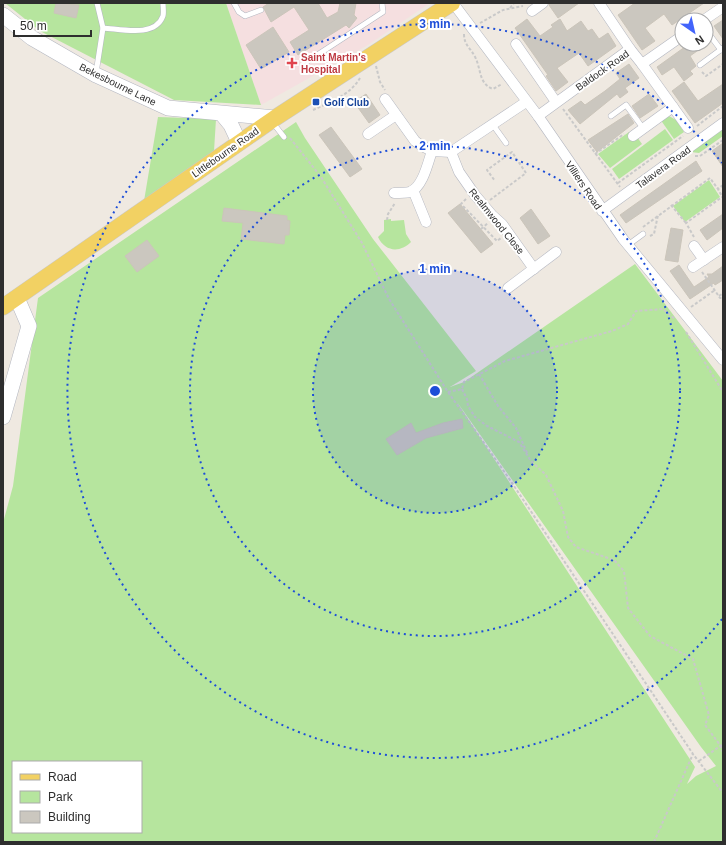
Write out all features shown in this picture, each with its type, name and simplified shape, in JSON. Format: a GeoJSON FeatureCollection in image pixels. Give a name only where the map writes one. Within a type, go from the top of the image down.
{"type":"FeatureCollection","features":[{"type":"Feature","properties":{"kind":"main road","name":"Littlebourne Road"},"geometry":{"type":"LineString","coordinates":[[3,308],[239,142],[453,3]]}},
{"type":"Feature","properties":{"kind":"street","name":"Villiers Road"},"geometry":{"type":"LineString","coordinates":[[453,3],[468,28],[538,116],[602,211],[628,245],[723,360]]}},
{"type":"Feature","properties":{"kind":"street"},"geometry":{"type":"LineString","coordinates":[[529,8],[543,3]]}},
{"type":"Feature","properties":{"kind":"street"},"geometry":{"type":"LineString","coordinates":[[599,3],[630,49]]}},
{"type":"Feature","properties":{"kind":"street"},"geometry":{"type":"LineString","coordinates":[[714,13],[723,6]]}},
{"type":"Feature","properties":{"kind":"street","name":"Bekesbourne Lane"},"geometry":{"type":"LineString","coordinates":[[3,15],[32,38],[96,75],[168,108],[273,119]]}},
{"type":"Feature","properties":{"kind":"street","name":"Baldock Road"},"geometry":{"type":"LineString","coordinates":[[538,116],[560,106],[630,49],[642,64],[674,42]]}},
{"type":"Feature","properties":{"kind":"street"},"geometry":{"type":"LineString","coordinates":[[516,44],[560,106]]}},
{"type":"Feature","properties":{"kind":"street"},"geometry":{"type":"LineString","coordinates":[[642,64],[689,130]]}},
{"type":"Feature","properties":{"kind":"street"},"geometry":{"type":"LineString","coordinates":[[385,99],[415,141],[432,151],[451,152],[526,102]]}},
{"type":"Feature","properties":{"kind":"street"},"geometry":{"type":"LineString","coordinates":[[634,135],[672,107]]}},
{"type":"Feature","properties":{"kind":"street"},"geometry":{"type":"LineString","coordinates":[[222,114],[231,125],[239,142]]}},
{"type":"Feature","properties":{"kind":"street"},"geometry":{"type":"LineString","coordinates":[[368,134],[396,115]]}},
{"type":"Feature","properties":{"kind":"street","name":"Talavera Road"},"geometry":{"type":"LineString","coordinates":[[602,211],[626,195],[723,122]]}},
{"type":"Feature","properties":{"kind":"street"},"geometry":{"type":"LineString","coordinates":[[396,193],[413,190],[422,179],[432,151]]}},
{"type":"Feature","properties":{"kind":"street","name":"Realmwood Close"},"geometry":{"type":"LineString","coordinates":[[451,152],[459,172],[473,192],[508,233],[534,269]]}},
{"type":"Feature","properties":{"kind":"street"},"geometry":{"type":"LineString","coordinates":[[413,190],[426,222]]}},
{"type":"Feature","properties":{"kind":"street"},"geometry":{"type":"LineString","coordinates":[[694,246],[698,264],[723,247]]}},
{"type":"Feature","properties":{"kind":"street"},"geometry":{"type":"LineString","coordinates":[[508,288],[556,252]]}},
{"type":"Feature","properties":{"kind":"street"},"geometry":{"type":"LineString","coordinates":[[3,418],[30,326],[17,298]]}},
{"type":"Feature","properties":{"kind":"lane"},"geometry":{"type":"LineString","coordinates":[[96,75],[103,28],[97,3]]}},
{"type":"Feature","properties":{"kind":"lane"},"geometry":{"type":"LineString","coordinates":[[103,28],[146,31],[155,26],[163,15],[163,3]]}},
{"type":"Feature","properties":{"kind":"lane"},"geometry":{"type":"LineString","coordinates":[[234,3],[239,12],[245,16],[261,10]]}},
{"type":"Feature","properties":{"kind":"lane"},"geometry":{"type":"LineString","coordinates":[[308,61],[383,12],[382,3]]}},
{"type":"Feature","properties":{"kind":"lane"},"geometry":{"type":"LineString","coordinates":[[700,65],[722,49],[714,40]]}},
{"type":"Feature","properties":{"kind":"lane"},"geometry":{"type":"LineString","coordinates":[[611,116],[626,105],[643,128]]}},
{"type":"Feature","properties":{"kind":"lane"},"geometry":{"type":"LineString","coordinates":[[273,119],[286,136]]}},
{"type":"Feature","properties":{"kind":"lane"},"geometry":{"type":"LineString","coordinates":[[493,125],[506,143]]}},
{"type":"Feature","properties":{"kind":"lane"},"geometry":{"type":"LineString","coordinates":[[628,245],[643,234]]}},
{"type":"Feature","properties":{"kind":"path"},"geometry":{"type":"LineString","coordinates":[[510,8],[514,3]]}},
{"type":"Feature","properties":{"kind":"path"},"geometry":{"type":"LineString","coordinates":[[509,79],[493,89],[485,82],[480,75],[476,59],[468,48],[464,39],[468,28],[492,14],[510,8],[529,8]]}},
{"type":"Feature","properties":{"kind":"path"},"geometry":{"type":"LineString","coordinates":[[700,65],[701,70],[706,76],[723,64]]}},
{"type":"Feature","properties":{"kind":"path"},"geometry":{"type":"LineString","coordinates":[[371,68],[376,65],[380,82],[387,93],[385,99]]}},
{"type":"Feature","properties":{"kind":"path"},"geometry":{"type":"LineString","coordinates":[[307,112],[344,95],[351,90],[362,74]]}},
{"type":"Feature","properties":{"kind":"path"},"geometry":{"type":"LineString","coordinates":[[560,106],[626,195]]}},
{"type":"Feature","properties":{"kind":"path"},"geometry":{"type":"LineString","coordinates":[[618,183],[723,106]]}},
{"type":"Feature","properties":{"kind":"path"},"geometry":{"type":"LineString","coordinates":[[595,154],[631,129],[634,135]]}},
{"type":"Feature","properties":{"kind":"path"},"geometry":{"type":"LineString","coordinates":[[286,136],[321,177],[362,243],[389,299],[448,392],[508,477],[693,754],[723,793]]}},
{"type":"Feature","properties":{"kind":"path"},"geometry":{"type":"LineString","coordinates":[[483,205],[526,173],[512,152],[487,170],[495,181]]}},
{"type":"Feature","properties":{"kind":"path"},"geometry":{"type":"LineString","coordinates":[[658,215],[654,234],[648,238],[643,234],[643,226],[671,205],[710,178],[723,197],[686,223]]}},
{"type":"Feature","properties":{"kind":"path"},"geometry":{"type":"LineString","coordinates":[[718,189],[723,185]]}},
{"type":"Feature","properties":{"kind":"path"},"geometry":{"type":"LineString","coordinates":[[473,192],[461,204],[484,226],[497,242],[508,233]]}},
{"type":"Feature","properties":{"kind":"path"},"geometry":{"type":"LineString","coordinates":[[387,220],[396,193]]}},
{"type":"Feature","properties":{"kind":"path"},"geometry":{"type":"LineString","coordinates":[[671,205],[686,223],[694,236],[694,246]]}},
{"type":"Feature","properties":{"kind":"path"},"geometry":{"type":"LineString","coordinates":[[698,264],[719,296],[723,298]]}},
{"type":"Feature","properties":{"kind":"path"},"geometry":{"type":"LineString","coordinates":[[686,310],[715,290]]}},
{"type":"Feature","properties":{"kind":"path"},"geometry":{"type":"LineString","coordinates":[[719,296],[723,293]]}},
{"type":"Feature","properties":{"kind":"path"},"geometry":{"type":"LineString","coordinates":[[680,323],[663,309],[636,311],[628,324],[612,331],[505,361],[464,382],[462,389],[467,399],[468,406],[475,417],[487,426],[519,442],[531,461],[546,475],[563,510],[568,537],[576,547],[614,560],[624,571],[628,608],[650,636],[693,659],[709,715],[705,725],[722,744],[723,752]]}},
{"type":"Feature","properties":{"kind":"path"},"geometry":{"type":"LineString","coordinates":[[684,329],[723,392]]}},
{"type":"Feature","properties":{"kind":"path"},"geometry":{"type":"LineString","coordinates":[[479,374],[498,406],[516,428],[531,461]]}},
{"type":"Feature","properties":{"kind":"path"},"geometry":{"type":"LineString","coordinates":[[448,392],[462,389]]}},
{"type":"Feature","properties":{"kind":"path"},"geometry":{"type":"LineString","coordinates":[[699,761],[722,744]]}},
{"type":"Feature","properties":{"kind":"path"},"geometry":{"type":"LineString","coordinates":[[654,842],[693,754]]}},
{"type":"Feature","properties":{"kind":"shaded area","name":"Saint Martin's Hospital"},"geometry":{"type":"Polygon","coordinates":[[[226,3],[430,3],[368,45],[261,105],[226,3]]]}},
{"type":"Feature","properties":{"kind":"green space"},"geometry":{"type":"Polygon","coordinates":[[[5,3],[226,3],[261,105],[174,100],[40,31],[5,3]]]}},
{"type":"Feature","properties":{"kind":"green space"},"geometry":{"type":"Polygon","coordinates":[[[669,116],[676,120],[684,132],[674,139],[660,119],[669,116]]]}},
{"type":"Feature","properties":{"kind":"green space"},"geometry":{"type":"Polygon","coordinates":[[[158,117],[216,119],[214,151],[144,201],[158,117]]]}},
{"type":"Feature","properties":{"kind":"green space"},"geometry":{"type":"Polygon","coordinates":[[[296,122],[305,138],[373,239],[476,371],[450,387],[464,382],[635,264],[723,381],[723,842],[3,842],[3,523],[13,486],[38,298],[296,122]],[[457,402],[695,767],[687,784],[696,776],[716,766],[701,747],[457,402]]]}},
{"type":"Feature","properties":{"kind":"green space"},"geometry":{"type":"Polygon","coordinates":[[[723,128],[723,136],[699,153],[691,152],[723,128]]]}},
{"type":"Feature","properties":{"kind":"green space"},"geometry":{"type":"Polygon","coordinates":[[[665,129],[673,140],[619,179],[612,169],[665,129]]]}},
{"type":"Feature","properties":{"kind":"green space"},"geometry":{"type":"Polygon","coordinates":[[[629,132],[633,138],[637,137],[642,144],[610,168],[598,154],[629,132]]]}},
{"type":"Feature","properties":{"kind":"green space"},"geometry":{"type":"Polygon","coordinates":[[[709,180],[720,197],[685,222],[673,206],[709,180]]]}},
{"type":"Feature","properties":{"kind":"green space"},"geometry":{"type":"Polygon","coordinates":[[[391,219],[391,221],[404,220],[406,234],[411,242],[407,246],[398,249],[389,248],[381,242],[378,237],[384,231],[384,220],[391,219]]]}},
{"type":"Feature","properties":{"kind":"building"},"geometry":{"type":"Polygon","coordinates":[[[56,3],[79,5],[76,18],[54,13],[56,3]]]}},
{"type":"Feature","properties":{"kind":"building"},"geometry":{"type":"Polygon","coordinates":[[[269,3],[318,3],[327,18],[338,12],[340,3],[356,3],[354,15],[357,18],[349,28],[346,25],[298,55],[290,42],[309,30],[294,7],[271,22],[263,7],[269,3]]]}},
{"type":"Feature","properties":{"kind":"building"},"geometry":{"type":"Polygon","coordinates":[[[549,3],[579,3],[558,18],[549,3]]]}},
{"type":"Feature","properties":{"kind":"building"},"geometry":{"type":"Polygon","coordinates":[[[635,3],[704,3],[691,12],[674,12],[674,24],[672,25],[664,14],[645,28],[655,41],[642,50],[618,15],[635,3]]]}},
{"type":"Feature","properties":{"kind":"building"},"geometry":{"type":"Polygon","coordinates":[[[527,19],[540,36],[553,27],[551,25],[560,19],[567,31],[581,21],[588,31],[592,29],[599,39],[608,33],[616,46],[588,66],[579,53],[557,68],[568,82],[556,91],[546,76],[548,75],[515,28],[527,19]]]}},
{"type":"Feature","properties":{"kind":"building"},"geometry":{"type":"Polygon","coordinates":[[[723,20],[723,39],[714,26],[723,20]]]}},
{"type":"Feature","properties":{"kind":"building"},"geometry":{"type":"Polygon","coordinates":[[[273,27],[289,52],[261,69],[246,45],[273,27]]]}},
{"type":"Feature","properties":{"kind":"building"},"geometry":{"type":"Polygon","coordinates":[[[678,52],[696,52],[690,56],[696,66],[690,71],[693,74],[684,81],[674,67],[662,75],[657,67],[678,52]]]}},
{"type":"Feature","properties":{"kind":"building"},"geometry":{"type":"Polygon","coordinates":[[[629,64],[639,78],[625,88],[628,92],[620,98],[617,94],[580,124],[568,110],[581,101],[585,105],[605,91],[620,79],[616,73],[629,64]]]}},
{"type":"Feature","properties":{"kind":"building"},"geometry":{"type":"Polygon","coordinates":[[[684,82],[698,101],[723,84],[723,103],[695,123],[672,91],[684,82]]]}},
{"type":"Feature","properties":{"kind":"building"},"geometry":{"type":"Polygon","coordinates":[[[366,94],[380,115],[369,123],[354,102],[366,94]]]}},
{"type":"Feature","properties":{"kind":"building"},"geometry":{"type":"Polygon","coordinates":[[[649,94],[658,106],[640,118],[632,106],[649,94]]]}},
{"type":"Feature","properties":{"kind":"building"},"geometry":{"type":"Polygon","coordinates":[[[628,114],[634,123],[597,152],[588,140],[628,114]]]}},
{"type":"Feature","properties":{"kind":"building"},"geometry":{"type":"Polygon","coordinates":[[[331,127],[362,169],[350,177],[319,135],[331,127]]]}},
{"type":"Feature","properties":{"kind":"building"},"geometry":{"type":"Polygon","coordinates":[[[723,143],[723,167],[712,151],[723,143]]]}},
{"type":"Feature","properties":{"kind":"building"},"geometry":{"type":"Polygon","coordinates":[[[696,161],[702,171],[626,223],[620,215],[696,161]]]}},
{"type":"Feature","properties":{"kind":"building"},"geometry":{"type":"Polygon","coordinates":[[[460,204],[493,244],[481,253],[448,213],[460,204]]]}},
{"type":"Feature","properties":{"kind":"building"},"geometry":{"type":"Polygon","coordinates":[[[224,208],[287,216],[287,220],[290,221],[289,235],[285,235],[284,244],[241,239],[243,223],[222,221],[224,208]]]}},
{"type":"Feature","properties":{"kind":"building"},"geometry":{"type":"Polygon","coordinates":[[[531,209],[550,236],[538,244],[520,218],[531,209]]]}},
{"type":"Feature","properties":{"kind":"building"},"geometry":{"type":"Polygon","coordinates":[[[723,214],[723,228],[707,240],[700,230],[723,214]]]}},
{"type":"Feature","properties":{"kind":"building"},"geometry":{"type":"Polygon","coordinates":[[[671,228],[683,230],[678,262],[665,260],[671,228]]]}},
{"type":"Feature","properties":{"kind":"building"},"geometry":{"type":"Polygon","coordinates":[[[147,240],[159,256],[137,272],[125,256],[147,240]]]}},
{"type":"Feature","properties":{"kind":"building"},"geometry":{"type":"Polygon","coordinates":[[[679,265],[694,287],[709,277],[707,274],[712,274],[723,266],[723,280],[715,285],[714,283],[690,299],[670,271],[679,265]]]}},
{"type":"Feature","properties":{"kind":"building"},"geometry":{"type":"Polygon","coordinates":[[[462,419],[463,428],[426,438],[397,455],[386,439],[411,423],[416,433],[443,423],[462,419]]]}},
{"type":"Feature","properties":{"kind":"place","name":"Saint Martin's Hospital"},"geometry":{"type":"Point","coordinates":[292,63]}},
{"type":"Feature","properties":{"kind":"place","name":"Golf Club"},"geometry":{"type":"Point","coordinates":[316,102]}}]}
